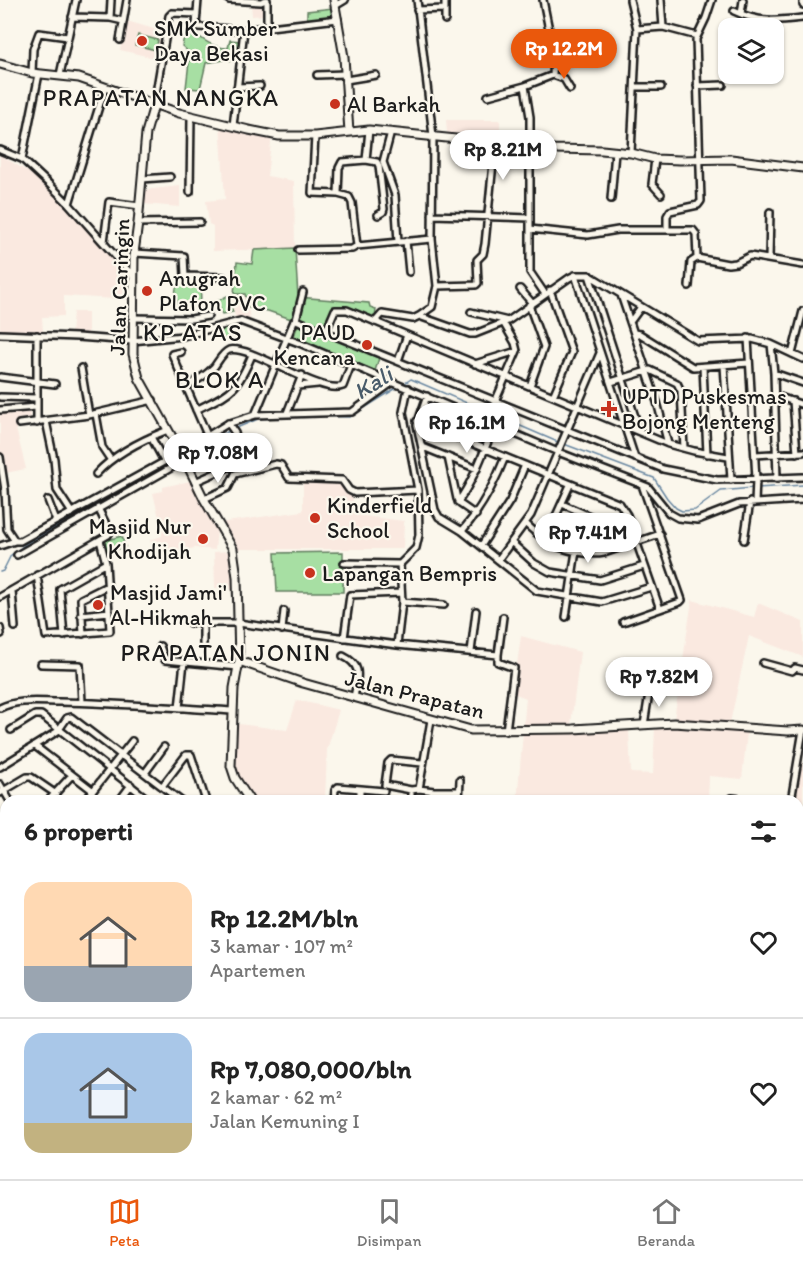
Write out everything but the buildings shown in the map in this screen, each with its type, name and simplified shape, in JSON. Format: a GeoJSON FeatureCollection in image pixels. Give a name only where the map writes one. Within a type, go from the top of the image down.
{"type":"FeatureCollection","features":[{"type":"Feature","properties":{"kind":"main road"},"geometry":{"type":"LineString","coordinates":[[334,3],[344,57],[349,132]]}},
{"type":"Feature","properties":{"kind":"main road"},"geometry":{"type":"LineString","coordinates":[[0,64],[35,73],[79,78],[191,116],[279,136],[315,136],[369,130],[529,146],[631,153],[655,159],[731,159],[803,168]]}},
{"type":"Feature","properties":{"kind":"main road","name":"Jalan Caringin"},"geometry":{"type":"LineString","coordinates":[[154,105],[146,133],[134,253],[132,342],[135,369],[233,549],[237,577],[238,664],[231,766],[235,778],[246,795]]}},
{"type":"Feature","properties":{"kind":"main road","name":"Jalan Prapatan"},"geometry":{"type":"LineString","coordinates":[[238,664],[471,730],[506,731],[674,723],[788,731],[803,730]]}},
{"type":"Feature","properties":{"kind":"street"},"geometry":{"type":"LineString","coordinates":[[60,75],[76,0]]}},
{"type":"Feature","properties":{"kind":"street"},"geometry":{"type":"LineString","coordinates":[[110,18],[111,0]]}},
{"type":"Feature","properties":{"kind":"street"},"geometry":{"type":"LineString","coordinates":[[120,40],[126,0]]}},
{"type":"Feature","properties":{"kind":"street"},"geometry":{"type":"LineString","coordinates":[[198,0],[196,25],[199,27],[244,30],[338,19]]}},
{"type":"Feature","properties":{"kind":"street"},"geometry":{"type":"LineString","coordinates":[[229,0],[261,2],[266,0],[267,27]]}},
{"type":"Feature","properties":{"kind":"street"},"geometry":{"type":"LineString","coordinates":[[334,3],[345,0]]}},
{"type":"Feature","properties":{"kind":"street"},"geometry":{"type":"LineString","coordinates":[[375,322],[382,314],[413,319],[432,307],[437,286],[432,239],[433,136],[417,0]]}},
{"type":"Feature","properties":{"kind":"street"},"geometry":{"type":"LineString","coordinates":[[445,0],[446,20]]}},
{"type":"Feature","properties":{"kind":"street"},"geometry":{"type":"LineString","coordinates":[[543,0],[554,55],[553,75]]}},
{"type":"Feature","properties":{"kind":"street"},"geometry":{"type":"LineString","coordinates":[[630,0],[637,29],[631,153]]}},
{"type":"Feature","properties":{"kind":"street"},"geometry":{"type":"LineString","coordinates":[[661,0],[663,27]]}},
{"type":"Feature","properties":{"kind":"street"},"geometry":{"type":"LineString","coordinates":[[667,230],[667,216],[670,211],[700,203],[697,36],[712,0]]}},
{"type":"Feature","properties":{"kind":"street"},"geometry":{"type":"LineString","coordinates":[[741,14],[743,0]]}},
{"type":"Feature","properties":{"kind":"street"},"geometry":{"type":"LineString","coordinates":[[417,10],[445,9]]}},
{"type":"Feature","properties":{"kind":"street"},"geometry":{"type":"LineString","coordinates":[[734,11],[766,21],[803,18]]}},
{"type":"Feature","properties":{"kind":"street"},"geometry":{"type":"LineString","coordinates":[[154,105],[169,16],[172,13],[197,14]]}},
{"type":"Feature","properties":{"kind":"street"},"geometry":{"type":"LineString","coordinates":[[72,17],[110,18],[123,21]]}},
{"type":"Feature","properties":{"kind":"street"},"geometry":{"type":"LineString","coordinates":[[637,29],[663,27],[697,36]]}},
{"type":"Feature","properties":{"kind":"street"},"geometry":{"type":"LineString","coordinates":[[233,126],[244,30]]}},
{"type":"Feature","properties":{"kind":"street"},"geometry":{"type":"LineString","coordinates":[[22,159],[35,73],[33,49],[39,33],[68,38]]}},
{"type":"Feature","properties":{"kind":"street"},"geometry":{"type":"LineString","coordinates":[[551,39],[572,34]]}},
{"type":"Feature","properties":{"kind":"street"},"geometry":{"type":"LineString","coordinates":[[554,55],[595,49]]}},
{"type":"Feature","properties":{"kind":"street"},"geometry":{"type":"LineString","coordinates":[[317,75],[345,77],[376,75]]}},
{"type":"Feature","properties":{"kind":"street"},"geometry":{"type":"LineString","coordinates":[[488,96],[525,86],[553,75],[564,79],[570,89]]}},
{"type":"Feature","properties":{"kind":"street"},"geometry":{"type":"LineString","coordinates":[[697,86],[723,84]]}},
{"type":"Feature","properties":{"kind":"street"},"geometry":{"type":"LineString","coordinates":[[237,87],[260,86]]}},
{"type":"Feature","properties":{"kind":"street"},"geometry":{"type":"LineString","coordinates":[[525,86],[530,117],[530,272],[547,292],[572,349],[553,396]]}},
{"type":"Feature","properties":{"kind":"street"},"geometry":{"type":"LineString","coordinates":[[69,204],[105,87]]}},
{"type":"Feature","properties":{"kind":"street"},"geometry":{"type":"LineString","coordinates":[[635,87],[661,87]]}},
{"type":"Feature","properties":{"kind":"street"},"geometry":{"type":"LineString","coordinates":[[190,192],[191,116]]}},
{"type":"Feature","properties":{"kind":"street"},"geometry":{"type":"LineString","coordinates":[[366,160],[369,130]]}},
{"type":"Feature","properties":{"kind":"street"},"geometry":{"type":"LineString","coordinates":[[391,132],[383,162],[395,195],[398,242]]}},
{"type":"Feature","properties":{"kind":"street"},"geometry":{"type":"LineString","coordinates":[[315,136],[312,191],[315,194],[346,195],[351,199],[357,246]]}},
{"type":"Feature","properties":{"kind":"street"},"geometry":{"type":"LineString","coordinates":[[437,286],[478,284],[477,260],[483,254],[495,143]]}},
{"type":"Feature","properties":{"kind":"street"},"geometry":{"type":"LineString","coordinates":[[0,150],[22,159],[69,204],[133,276]]}},
{"type":"Feature","properties":{"kind":"street"},"geometry":{"type":"LineString","coordinates":[[611,199],[615,152]]}},
{"type":"Feature","properties":{"kind":"street"},"geometry":{"type":"LineString","coordinates":[[472,156],[494,157]]}},
{"type":"Feature","properties":{"kind":"street"},"geometry":{"type":"LineString","coordinates":[[655,159],[652,184],[661,194]]}},
{"type":"Feature","properties":{"kind":"street"},"geometry":{"type":"LineString","coordinates":[[338,194],[342,162],[375,161],[379,166],[384,209],[378,215]]}},
{"type":"Feature","properties":{"kind":"street"},"geometry":{"type":"LineString","coordinates":[[142,178],[170,177]]}},
{"type":"Feature","properties":{"kind":"street"},"geometry":{"type":"LineString","coordinates":[[104,242],[109,202],[140,206]]}},
{"type":"Feature","properties":{"kind":"street"},"geometry":{"type":"LineString","coordinates":[[769,259],[770,212]]}},
{"type":"Feature","properties":{"kind":"street"},"geometry":{"type":"LineString","coordinates":[[432,215],[530,218]]}},
{"type":"Feature","properties":{"kind":"street"},"geometry":{"type":"LineString","coordinates":[[138,223],[200,222]]}},
{"type":"Feature","properties":{"kind":"street"},"geometry":{"type":"LineString","coordinates":[[530,229],[588,235],[618,230],[695,231],[697,258]]}},
{"type":"Feature","properties":{"kind":"street"},"geometry":{"type":"LineString","coordinates":[[298,250],[352,249],[357,246],[432,239]]}},
{"type":"Feature","properties":{"kind":"street"},"geometry":{"type":"LineString","coordinates":[[406,241],[409,272]]}},
{"type":"Feature","properties":{"kind":"street"},"geometry":{"type":"LineString","coordinates":[[134,253],[184,256],[185,276],[223,277]]}},
{"type":"Feature","properties":{"kind":"street"},"geometry":{"type":"LineString","coordinates":[[690,286],[691,262],[697,258],[729,264],[750,256],[803,265]]}},
{"type":"Feature","properties":{"kind":"street"},"geometry":{"type":"LineString","coordinates":[[417,316],[472,335],[506,322],[547,292],[575,276],[589,274],[699,341],[748,338],[771,344],[803,359]]}},
{"type":"Feature","properties":{"kind":"street"},"geometry":{"type":"LineString","coordinates":[[589,274],[640,432]]}},
{"type":"Feature","properties":{"kind":"street"},"geometry":{"type":"LineString","coordinates":[[575,276],[635,458]]}},
{"type":"Feature","properties":{"kind":"street"},"geometry":{"type":"LineString","coordinates":[[520,288],[531,304],[544,347],[530,386]]}},
{"type":"Feature","properties":{"kind":"street"},"geometry":{"type":"LineString","coordinates":[[255,415],[296,320],[303,292]]}},
{"type":"Feature","properties":{"kind":"street"},"geometry":{"type":"LineString","coordinates":[[621,295],[647,371],[668,444]]}},
{"type":"Feature","properties":{"kind":"street"},"geometry":{"type":"LineString","coordinates":[[630,322],[641,307]]}},
{"type":"Feature","properties":{"kind":"street"},"geometry":{"type":"LineString","coordinates":[[326,331],[333,312],[338,309],[347,310],[668,444],[728,457]]}},
{"type":"Feature","properties":{"kind":"street"},"geometry":{"type":"LineString","coordinates":[[792,354],[803,311]]}},
{"type":"Feature","properties":{"kind":"street"},"geometry":{"type":"LineString","coordinates":[[471,312],[506,322]]}},
{"type":"Feature","properties":{"kind":"street"},"geometry":{"type":"LineString","coordinates":[[134,318],[190,319],[207,316]]}},
{"type":"Feature","properties":{"kind":"street"},"geometry":{"type":"LineString","coordinates":[[296,320],[565,433],[663,469],[706,479],[731,480],[756,485],[777,479],[803,477]]}},
{"type":"Feature","properties":{"kind":"street"},"geometry":{"type":"LineString","coordinates":[[0,334],[132,342],[183,336],[240,321],[642,485],[652,491],[669,513],[678,518],[698,520],[739,504],[803,500]]}},
{"type":"Feature","properties":{"kind":"street"},"geometry":{"type":"LineString","coordinates":[[495,402],[517,351],[506,322]]}},
{"type":"Feature","properties":{"kind":"street"},"geometry":{"type":"LineString","coordinates":[[634,333],[640,334],[691,366],[749,363]]}},
{"type":"Feature","properties":{"kind":"street"},"geometry":{"type":"LineString","coordinates":[[37,335],[37,423]]}},
{"type":"Feature","properties":{"kind":"street"},"geometry":{"type":"LineString","coordinates":[[398,361],[407,335]]}},
{"type":"Feature","properties":{"kind":"street"},"geometry":{"type":"LineString","coordinates":[[744,540],[756,485],[748,338]]}},
{"type":"Feature","properties":{"kind":"street"},"geometry":{"type":"LineString","coordinates":[[771,344],[777,479]]}},
{"type":"Feature","properties":{"kind":"street"},"geometry":{"type":"LineString","coordinates":[[187,386],[205,375],[228,351],[236,350],[252,355],[320,384],[340,388],[351,365]]}},
{"type":"Feature","properties":{"kind":"street"},"geometry":{"type":"LineString","coordinates":[[476,364],[517,351]]}},
{"type":"Feature","properties":{"kind":"street"},"geometry":{"type":"LineString","coordinates":[[181,352],[172,354],[207,435]]}},
{"type":"Feature","properties":{"kind":"street"},"geometry":{"type":"LineString","coordinates":[[498,560],[534,511],[600,353]]}},
{"type":"Feature","properties":{"kind":"street"},"geometry":{"type":"LineString","coordinates":[[196,411],[240,382],[252,355]]}},
{"type":"Feature","properties":{"kind":"street"},"geometry":{"type":"LineString","coordinates":[[724,365],[731,480]]}},
{"type":"Feature","properties":{"kind":"street"},"geometry":{"type":"LineString","coordinates":[[703,367],[707,454]]}},
{"type":"Feature","properties":{"kind":"street"},"geometry":{"type":"LineString","coordinates":[[81,368],[102,447],[110,459]]}},
{"type":"Feature","properties":{"kind":"street"},"geometry":{"type":"LineString","coordinates":[[611,382],[653,371],[677,383],[681,389],[684,448]]}},
{"type":"Feature","properties":{"kind":"street"},"geometry":{"type":"LineString","coordinates":[[774,373],[803,383]]}},
{"type":"Feature","properties":{"kind":"street"},"geometry":{"type":"LineString","coordinates":[[287,413],[302,375]]}},
{"type":"Feature","properties":{"kind":"street"},"geometry":{"type":"LineString","coordinates":[[0,377],[55,384]]}},
{"type":"Feature","properties":{"kind":"street"},"geometry":{"type":"LineString","coordinates":[[298,386],[320,384]]}},
{"type":"Feature","properties":{"kind":"street"},"geometry":{"type":"LineString","coordinates":[[16,555],[183,456],[207,435],[231,427],[255,415],[352,412],[401,385]]}},
{"type":"Feature","properties":{"kind":"street"},"geometry":{"type":"LineString","coordinates":[[344,563],[400,564],[412,552],[418,541],[418,490],[405,426],[401,385]]}},
{"type":"Feature","properties":{"kind":"street"},"geometry":{"type":"LineString","coordinates":[[774,395],[803,405]]}},
{"type":"Feature","properties":{"kind":"street"},"geometry":{"type":"LineString","coordinates":[[427,396],[417,422],[437,514],[462,531],[532,588],[543,592],[605,602],[651,587]]}},
{"type":"Feature","properties":{"kind":"street"},"geometry":{"type":"LineString","coordinates":[[0,397],[36,398]]}},
{"type":"Feature","properties":{"kind":"street"},"geometry":{"type":"LineString","coordinates":[[19,424],[92,414],[153,400]]}},
{"type":"Feature","properties":{"kind":"street"},"geometry":{"type":"LineString","coordinates":[[755,455],[800,453],[795,435],[793,401]]}},
{"type":"Feature","properties":{"kind":"street"},"geometry":{"type":"LineString","coordinates":[[0,410],[36,407]]}},
{"type":"Feature","properties":{"kind":"street"},"geometry":{"type":"LineString","coordinates":[[46,421],[54,459],[57,490],[72,513]]}},
{"type":"Feature","properties":{"kind":"street"},"geometry":{"type":"LineString","coordinates":[[417,422],[622,506],[660,609]]}},
{"type":"Feature","properties":{"kind":"street"},"geometry":{"type":"LineString","coordinates":[[458,502],[469,487],[495,425]]}},
{"type":"Feature","properties":{"kind":"street"},"geometry":{"type":"LineString","coordinates":[[231,427],[243,463]]}},
{"type":"Feature","properties":{"kind":"street"},"geometry":{"type":"LineString","coordinates":[[96,474],[110,459],[168,430]]}},
{"type":"Feature","properties":{"kind":"street"},"geometry":{"type":"LineString","coordinates":[[795,435],[803,434]]}},
{"type":"Feature","properties":{"kind":"street"},"geometry":{"type":"LineString","coordinates":[[151,437],[164,461]]}},
{"type":"Feature","properties":{"kind":"street"},"geometry":{"type":"LineString","coordinates":[[423,447],[477,469]]}},
{"type":"Feature","properties":{"kind":"street"},"geometry":{"type":"LineString","coordinates":[[0,546],[15,540],[20,541],[164,461],[183,456]]}},
{"type":"Feature","properties":{"kind":"street"},"geometry":{"type":"LineString","coordinates":[[447,457],[458,502],[476,515]]}},
{"type":"Feature","properties":{"kind":"street"},"geometry":{"type":"LineString","coordinates":[[462,531],[476,515],[494,484],[505,457]]}},
{"type":"Feature","properties":{"kind":"street"},"geometry":{"type":"LineString","coordinates":[[0,458],[5,490],[7,529],[15,540]]}},
{"type":"Feature","properties":{"kind":"street"},"geometry":{"type":"LineString","coordinates":[[204,499],[228,488],[235,474],[279,464],[289,478],[342,480],[349,490],[355,493],[418,490]]}},
{"type":"Feature","properties":{"kind":"street"},"geometry":{"type":"LineString","coordinates":[[481,546],[510,501],[525,465]]}},
{"type":"Feature","properties":{"kind":"street"},"geometry":{"type":"LineString","coordinates":[[195,482],[231,466]]}},
{"type":"Feature","properties":{"kind":"street"},"geometry":{"type":"LineString","coordinates":[[545,540],[570,484]]}},
{"type":"Feature","properties":{"kind":"street"},"geometry":{"type":"LineString","coordinates":[[623,622],[680,603],[682,600],[642,485]]}},
{"type":"Feature","properties":{"kind":"street"},"geometry":{"type":"LineString","coordinates":[[48,500],[56,521]]}},
{"type":"Feature","properties":{"kind":"street"},"geometry":{"type":"LineString","coordinates":[[562,504],[604,522],[615,549]]}},
{"type":"Feature","properties":{"kind":"street"},"geometry":{"type":"LineString","coordinates":[[0,597],[108,536],[110,532],[98,508]]}},
{"type":"Feature","properties":{"kind":"street"},"geometry":{"type":"LineString","coordinates":[[526,524],[556,546],[601,554],[660,534]]}},
{"type":"Feature","properties":{"kind":"street"},"geometry":{"type":"LineString","coordinates":[[0,528],[7,529]]}},
{"type":"Feature","properties":{"kind":"street"},"geometry":{"type":"LineString","coordinates":[[37,575],[44,633],[49,637],[110,631],[106,563],[100,540]]}},
{"type":"Feature","properties":{"kind":"street"},"geometry":{"type":"LineString","coordinates":[[512,543],[545,571],[572,576],[600,580],[644,566]]}},
{"type":"Feature","properties":{"kind":"street"},"geometry":{"type":"LineString","coordinates":[[566,617],[576,551]]}},
{"type":"Feature","properties":{"kind":"street"},"geometry":{"type":"LineString","coordinates":[[64,636],[60,589],[106,563]]}},
{"type":"Feature","properties":{"kind":"street"},"geometry":{"type":"LineString","coordinates":[[397,645],[402,602],[400,564]]}},
{"type":"Feature","properties":{"kind":"street"},"geometry":{"type":"LineString","coordinates":[[83,634],[81,599],[107,586]]}},
{"type":"Feature","properties":{"kind":"street"},"geometry":{"type":"LineString","coordinates":[[12,591],[15,627]]}},
{"type":"Feature","properties":{"kind":"street"},"geometry":{"type":"LineString","coordinates":[[344,638],[350,595],[401,593]]}},
{"type":"Feature","properties":{"kind":"street"},"geometry":{"type":"LineString","coordinates":[[402,602],[444,605]]}},
{"type":"Feature","properties":{"kind":"street"},"geometry":{"type":"LineString","coordinates":[[282,630],[284,611]]}},
{"type":"Feature","properties":{"kind":"street"},"geometry":{"type":"LineString","coordinates":[[471,652],[476,611]]}},
{"type":"Feature","properties":{"kind":"street"},"geometry":{"type":"LineString","coordinates":[[81,615],[109,612]]}},
{"type":"Feature","properties":{"kind":"street"},"geometry":{"type":"LineString","coordinates":[[503,617],[498,662],[514,668],[506,731]]}},
{"type":"Feature","properties":{"kind":"street"},"geometry":{"type":"LineString","coordinates":[[203,622],[203,644]]}},
{"type":"Feature","properties":{"kind":"street"},"geometry":{"type":"LineString","coordinates":[[190,623],[238,623],[397,645],[498,656]]}},
{"type":"Feature","properties":{"kind":"street"},"geometry":{"type":"LineString","coordinates":[[0,628],[1,634]]}},
{"type":"Feature","properties":{"kind":"street"},"geometry":{"type":"LineString","coordinates":[[160,646],[165,660],[238,664]]}},
{"type":"Feature","properties":{"kind":"street"},"geometry":{"type":"LineString","coordinates":[[343,656],[353,662],[358,670],[354,698]]}},
{"type":"Feature","properties":{"kind":"street"},"geometry":{"type":"LineString","coordinates":[[179,708],[184,662]]}},
{"type":"Feature","properties":{"kind":"street"},"geometry":{"type":"LineString","coordinates":[[763,663],[792,671],[796,668],[803,670]]}},
{"type":"Feature","properties":{"kind":"street"},"geometry":{"type":"LineString","coordinates":[[41,664],[80,665],[82,702]]}},
{"type":"Feature","properties":{"kind":"street"},"geometry":{"type":"LineString","coordinates":[[644,725],[650,687]]}},
{"type":"Feature","properties":{"kind":"street"},"geometry":{"type":"LineString","coordinates":[[0,708],[6,705],[31,702],[82,702],[233,711]]}},
{"type":"Feature","properties":{"kind":"street"},"geometry":{"type":"LineString","coordinates":[[11,730],[38,715],[142,795]]}},
{"type":"Feature","properties":{"kind":"street"},"geometry":{"type":"LineString","coordinates":[[0,767],[58,731],[67,718],[71,717],[174,795]]}},
{"type":"Feature","properties":{"kind":"street"},"geometry":{"type":"LineString","coordinates":[[419,789],[431,720]]}},
{"type":"Feature","properties":{"kind":"street"},"geometry":{"type":"LineString","coordinates":[[792,795],[803,730]]}},
{"type":"Feature","properties":{"kind":"street"},"geometry":{"type":"LineString","coordinates":[[89,795],[132,741]]}},
{"type":"Feature","properties":{"kind":"street"},"geometry":{"type":"LineString","coordinates":[[35,746],[93,790]]}},
{"type":"Feature","properties":{"kind":"street"},"geometry":{"type":"LineString","coordinates":[[146,773],[164,747]]}},
{"type":"Feature","properties":{"kind":"street"},"geometry":{"type":"LineString","coordinates":[[163,785],[186,755],[190,755],[204,795]]}},
{"type":"Feature","properties":{"kind":"street"},"geometry":{"type":"LineString","coordinates":[[384,795],[389,761],[422,763]]}},
{"type":"Feature","properties":{"kind":"street"},"geometry":{"type":"LineString","coordinates":[[0,784],[2,792],[27,777],[31,777],[56,794],[72,775]]}},
{"type":"Feature","properties":{"kind":"street"},"geometry":{"type":"LineString","coordinates":[[459,795],[460,780]]}},
{"type":"Feature","properties":{"kind":"street"},"geometry":{"type":"LineString","coordinates":[[123,795],[130,785]]}},
{"type":"Feature","properties":{"kind":"street"},"geometry":{"type":"LineString","coordinates":[[335,795],[336,788],[459,791]]}},
{"type":"Feature","properties":{"kind":"street"},"geometry":{"type":"LineString","coordinates":[[360,789],[360,795]]}},
{"type":"Feature","properties":{"kind":"street"},"geometry":{"type":"LineString","coordinates":[[411,790],[411,795]]}},
{"type":"Feature","properties":{"kind":"shaded area"},"geometry":{"type":"Polygon","coordinates":[[[251,3],[266,3],[266,15],[252,16],[251,3]]]}},
{"type":"Feature","properties":{"kind":"shaded area","name":"SMK Sumber Daya Bekasi"},"geometry":{"type":"Polygon","coordinates":[[[127,21],[164,32],[159,59],[120,50],[127,21]]]}},
{"type":"Feature","properties":{"kind":"shaded area"},"geometry":{"type":"Polygon","coordinates":[[[446,120],[500,120],[500,137],[447,133],[446,120]]]}},
{"type":"Feature","properties":{"kind":"shaded area"},"geometry":{"type":"Polygon","coordinates":[[[220,123],[272,135],[267,176],[294,181],[295,248],[213,251],[213,226],[209,224],[206,201],[225,199],[220,123]]]}},
{"type":"Feature","properties":{"kind":"shaded area"},"geometry":{"type":"Polygon","coordinates":[[[0,155],[50,185],[133,276],[132,300],[64,296],[64,316],[42,317],[43,332],[0,331],[0,155]]]}},
{"type":"Feature","properties":{"kind":"shaded area"},"geometry":{"type":"Polygon","coordinates":[[[180,186],[180,207],[143,204],[144,190],[180,186]]]}},
{"type":"Feature","properties":{"kind":"shaded area"},"geometry":{"type":"Polygon","coordinates":[[[234,294],[245,294],[251,323],[239,320],[235,316],[229,297],[234,294]]]}},
{"type":"Feature","properties":{"kind":"shaded area"},"geometry":{"type":"Polygon","coordinates":[[[73,312],[88,312],[88,334],[71,334],[73,312]]]}},
{"type":"Feature","properties":{"kind":"shaded area"},"geometry":{"type":"Polygon","coordinates":[[[29,409],[31,423],[15,425],[26,469],[5,473],[0,451],[0,411],[29,409]]]}},
{"type":"Feature","properties":{"kind":"shaded area"},"geometry":{"type":"Polygon","coordinates":[[[190,481],[217,530],[215,550],[195,548],[165,553],[154,552],[150,540],[162,536],[162,530],[153,493],[163,491],[163,487],[190,481]]]}},
{"type":"Feature","properties":{"kind":"shaded area","name":"Kinderfield School"},"geometry":{"type":"Polygon","coordinates":[[[303,482],[341,482],[352,495],[356,515],[404,521],[403,549],[233,549],[219,523],[303,511],[303,482]]]}},
{"type":"Feature","properties":{"kind":"shaded area"},"geometry":{"type":"Polygon","coordinates":[[[575,512],[605,524],[614,548],[595,552],[567,547],[578,524],[571,520],[575,512]]]}},
{"type":"Feature","properties":{"kind":"shaded area"},"geometry":{"type":"Polygon","coordinates":[[[230,551],[235,589],[215,588],[214,552],[230,551]]]}},
{"type":"Feature","properties":{"kind":"shaded area"},"geometry":{"type":"Polygon","coordinates":[[[692,600],[754,617],[758,603],[803,622],[803,657],[749,636],[730,723],[748,724],[742,779],[709,776],[708,795],[518,795],[526,698],[513,693],[521,636],[580,652],[570,732],[629,731],[631,773],[653,774],[655,727],[673,726],[692,600]]]}},
{"type":"Feature","properties":{"kind":"shaded area"},"geometry":{"type":"Polygon","coordinates":[[[297,700],[339,710],[327,750],[325,795],[246,795],[234,778],[230,723],[287,730],[297,700]]]}},
{"type":"Feature","properties":{"kind":"shaded area"},"geometry":{"type":"Polygon","coordinates":[[[795,763],[803,763],[803,795],[790,795],[795,763]]]}},
{"type":"Feature","properties":{"kind":"green space"},"geometry":{"type":"Polygon","coordinates":[[[333,8],[335,17],[307,20],[307,11],[333,8]]]}},
{"type":"Feature","properties":{"kind":"green space"},"geometry":{"type":"Polygon","coordinates":[[[192,31],[218,47],[228,48],[230,40],[240,41],[237,61],[224,60],[206,63],[200,89],[186,88],[190,53],[182,46],[184,37],[192,31]]]}},
{"type":"Feature","properties":{"kind":"green space"},"geometry":{"type":"Polygon","coordinates":[[[138,35],[158,40],[156,50],[135,45],[138,35]]]}},
{"type":"Feature","properties":{"kind":"green space"},"geometry":{"type":"Polygon","coordinates":[[[295,248],[298,297],[369,303],[370,307],[376,309],[375,319],[338,309],[326,331],[268,311],[249,308],[245,294],[234,294],[237,262],[252,264],[254,250],[295,248]]]}},
{"type":"Feature","properties":{"kind":"green space"},"geometry":{"type":"Polygon","coordinates":[[[187,277],[200,277],[201,303],[178,304],[176,293],[179,282],[187,277]]]}},
{"type":"Feature","properties":{"kind":"green space"},"geometry":{"type":"Polygon","coordinates":[[[227,296],[233,312],[222,314],[217,301],[227,296]]]}},
{"type":"Feature","properties":{"kind":"green space"},"geometry":{"type":"Polygon","coordinates":[[[233,323],[236,336],[221,341],[216,328],[233,323]]]}},
{"type":"Feature","properties":{"kind":"green space"},"geometry":{"type":"Polygon","coordinates":[[[298,324],[379,358],[375,371],[294,336],[298,324]]]}},
{"type":"Feature","properties":{"kind":"green space"},"geometry":{"type":"Polygon","coordinates":[[[122,536],[125,547],[106,552],[103,541],[122,536]]]}},
{"type":"Feature","properties":{"kind":"green space","name":"Lapangan Bempris"},"geometry":{"type":"Polygon","coordinates":[[[343,552],[343,592],[277,592],[275,553],[343,552]]]}},
{"type":"Feature","properties":{"kind":"waterway","name":"Kali"},"geometry":{"type":"LineString","coordinates":[[402,385],[411,379],[560,443]]}},
{"type":"Feature","properties":{"kind":"waterway","name":"Kali"},"geometry":{"type":"LineString","coordinates":[[316,416],[350,417],[398,387]]}},
{"type":"Feature","properties":{"kind":"waterway","name":"Kali"},"geometry":{"type":"LineString","coordinates":[[234,429],[258,419],[287,417]]}},
{"type":"Feature","properties":{"kind":"waterway","name":"Kali"},"geometry":{"type":"LineString","coordinates":[[187,455],[229,431]]}},
{"type":"Feature","properties":{"kind":"waterway","name":"Kali"},"geometry":{"type":"LineString","coordinates":[[564,444],[654,478],[667,498],[682,511],[695,510],[721,491],[752,488]]}},
{"type":"Feature","properties":{"kind":"waterway","name":"Kali"},"geometry":{"type":"LineString","coordinates":[[0,572],[3,571],[11,555],[27,543],[180,459]]}},
{"type":"Feature","properties":{"kind":"waterway","name":"Kali"},"geometry":{"type":"LineString","coordinates":[[757,488],[803,485]]}},
{"type":"Feature","properties":{"kind":"place","name":"SMK Sumber Daya Bekasi"},"geometry":{"type":"Point","coordinates":[142,41]}},
{"type":"Feature","properties":{"kind":"place","name":"Al Barkah"},"geometry":{"type":"Point","coordinates":[335,104]}},
{"type":"Feature","properties":{"kind":"place","name":"Anugrah Plafon PVC"},"geometry":{"type":"Point","coordinates":[147,291]}},
{"type":"Feature","properties":{"kind":"place","name":"PAUD Kencana"},"geometry":{"type":"Point","coordinates":[367,345]}},
{"type":"Feature","properties":{"kind":"place","name":"UPTD Puskesmas Bojong Menteng"},"geometry":{"type":"Point","coordinates":[609,409]}},
{"type":"Feature","properties":{"kind":"place","name":"Kinderfield School"},"geometry":{"type":"Point","coordinates":[315,518]}},
{"type":"Feature","properties":{"kind":"place","name":"Masjid Nur Khodijah"},"geometry":{"type":"Point","coordinates":[203,539]}},
{"type":"Feature","properties":{"kind":"place","name":"Lapangan Bempris"},"geometry":{"type":"Point","coordinates":[310,573]}},
{"type":"Feature","properties":{"kind":"place","name":"Masjid Jami' Al-Hikmah"},"geometry":{"type":"Point","coordinates":[98,605]}},
{"type":"Feature","properties":{"kind":"district","name":"PRAPATAN NANGKA"},"geometry":{"type":"Point","coordinates":[161,98]}},
{"type":"Feature","properties":{"kind":"district","name":"KP ATAS"},"geometry":{"type":"Point","coordinates":[193,333]}},
{"type":"Feature","properties":{"kind":"district","name":"BLOK A"},"geometry":{"type":"Point","coordinates":[220,380]}},
{"type":"Feature","properties":{"kind":"district","name":"PRAPATAN JONIN"},"geometry":{"type":"Point","coordinates":[226,653]}}]}
